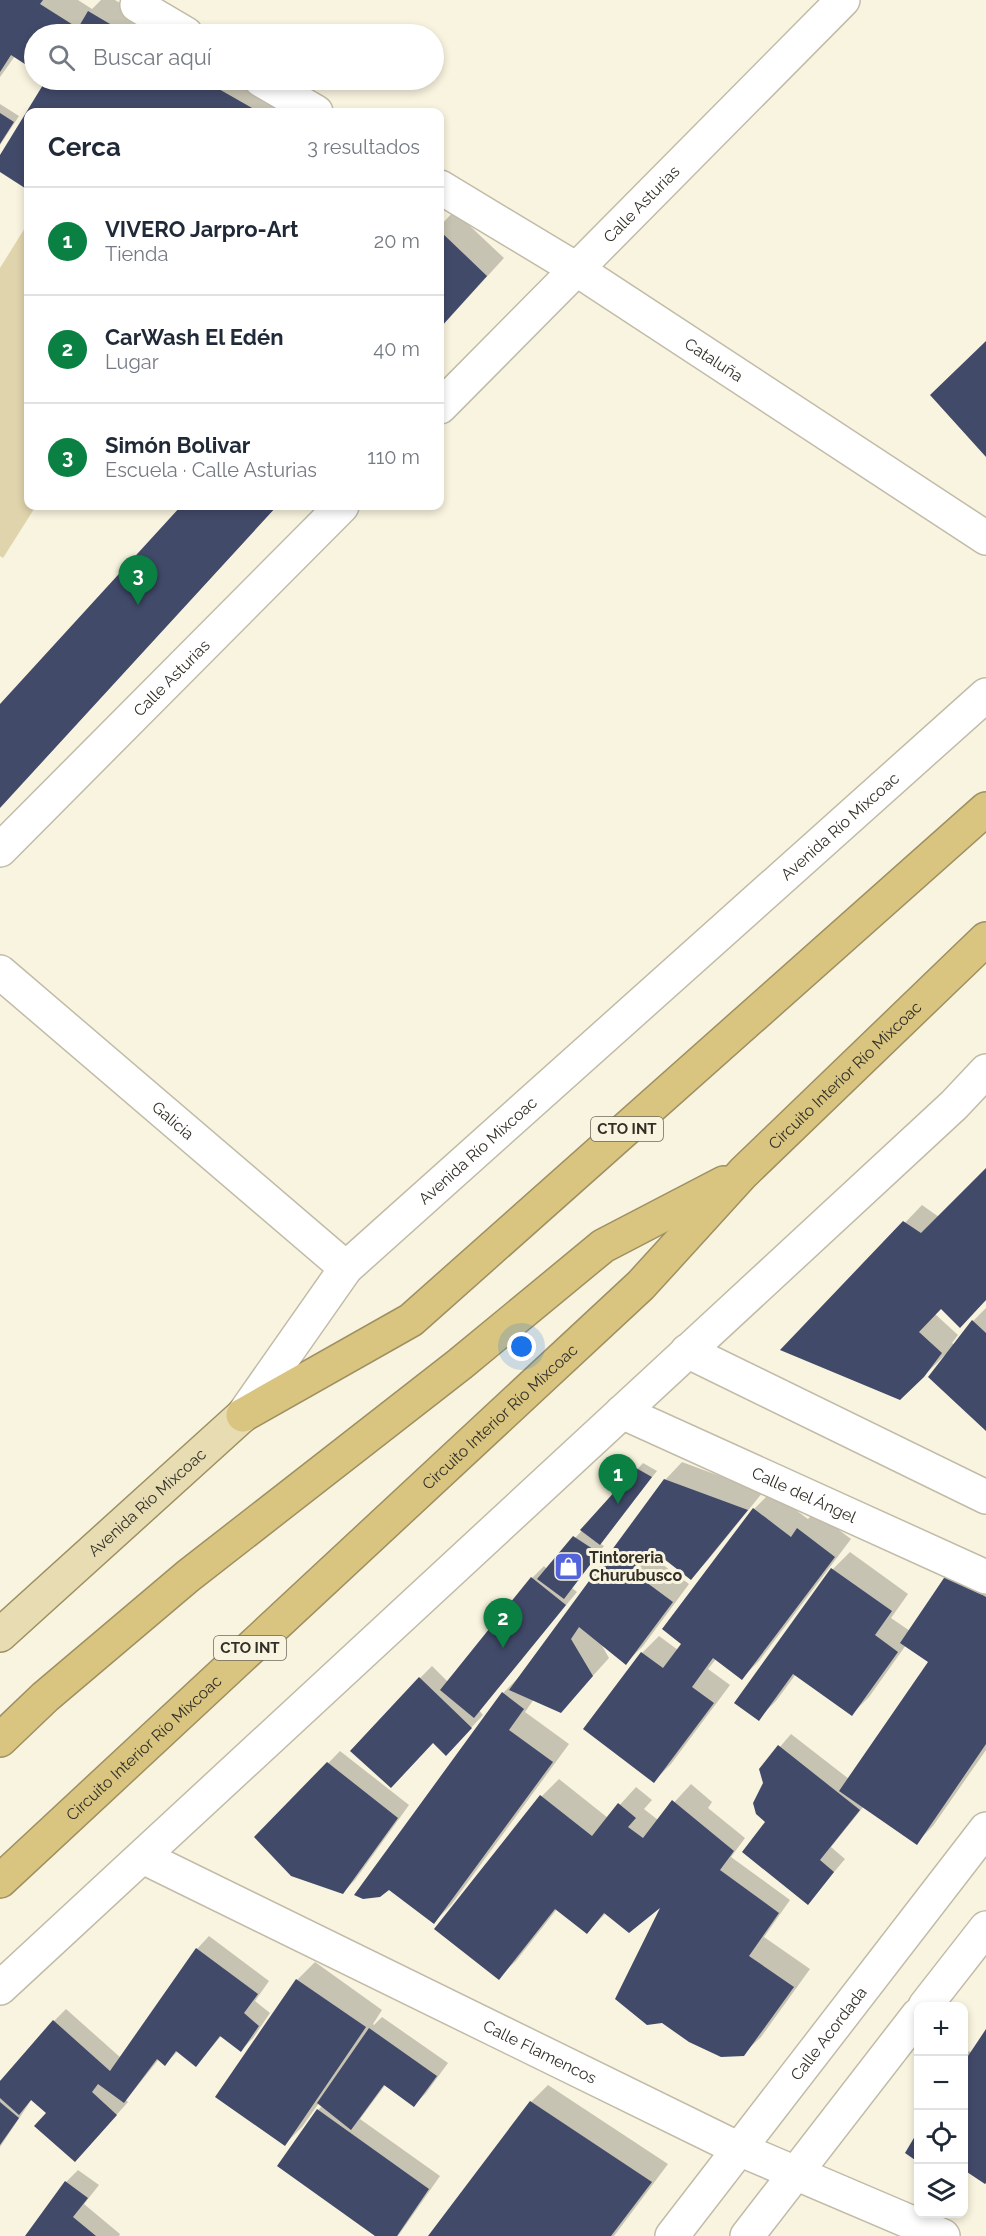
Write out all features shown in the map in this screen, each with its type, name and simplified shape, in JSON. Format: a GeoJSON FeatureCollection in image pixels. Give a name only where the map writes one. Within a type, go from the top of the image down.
{"type":"FeatureCollection","features":[{"type":"Feature","properties":{"kind":"highway","name":"CTO INT"},"geometry":{"type":"LineString","coordinates":[[243,1415],[411,1320],[986,809]]}},
{"type":"Feature","properties":{"kind":"highway","name":"Circuito Interior Río Mixcoac"},"geometry":{"type":"LineString","coordinates":[[0,1881],[641,1285],[743,1173],[986,939]]}},
{"type":"Feature","properties":{"kind":"highway"},"geometry":{"type":"LineString","coordinates":[[0,1740],[45,1697],[188,1576],[460,1364],[603,1246],[743,1173]]}},
{"type":"Feature","properties":{"kind":"main road","name":"Avenida Río Mixcoac"},"geometry":{"type":"LineString","coordinates":[[0,1635],[243,1415]]}},
{"type":"Feature","properties":{"kind":"street","name":"Calle Asturias"},"geometry":{"type":"LineString","coordinates":[[444,403],[843,0]]}},
{"type":"Feature","properties":{"kind":"street"},"geometry":{"type":"LineString","coordinates":[[137,5],[169,24]]}},
{"type":"Feature","properties":{"kind":"street"},"geometry":{"type":"LineString","coordinates":[[278,90],[309,108]]}},
{"type":"Feature","properties":{"kind":"street","name":"Cataluña"},"geometry":{"type":"LineString","coordinates":[[444,189],[576,269],[986,538]]}},
{"type":"Feature","properties":{"kind":"street","name":"Calle Asturias"},"geometry":{"type":"LineString","coordinates":[[0,850],[338,510]]}},
{"type":"Feature","properties":{"kind":"street","name":"Avenida Río Mixcoac"},"geometry":{"type":"LineString","coordinates":[[243,1415],[346,1268],[986,695]]}},
{"type":"Feature","properties":{"kind":"street","name":"Galicia"},"geometry":{"type":"LineString","coordinates":[[0,972],[346,1268]]}},
{"type":"Feature","properties":{"kind":"street"},"geometry":{"type":"LineString","coordinates":[[0,1988],[954,1105],[986,1071]]}},
{"type":"Feature","properties":{"kind":"street"},"geometry":{"type":"LineString","coordinates":[[687,1351],[986,1497]]}},
{"type":"Feature","properties":{"kind":"street","name":"Calle del Ángel"},"geometry":{"type":"LineString","coordinates":[[622,1412],[986,1577]]}},
{"type":"Feature","properties":{"kind":"street","name":"Calle Acordada"},"geometry":{"type":"LineString","coordinates":[[672,2236],[986,1829]]}},
{"type":"Feature","properties":{"kind":"street","name":"Calle Flamencos"},"geometry":{"type":"LineString","coordinates":[[143,1857],[739,2149],[943,2236]]}},
{"type":"Feature","properties":{"kind":"street"},"geometry":{"type":"LineString","coordinates":[[929,2002],[986,1928]]}},
{"type":"Feature","properties":{"kind":"street"},"geometry":{"type":"LineString","coordinates":[[747,2236],[914,2020]]}},
{"type":"Feature","properties":{"kind":"shaded area"},"geometry":{"type":"Polygon","coordinates":[[[24,229],[24,510],[33,510],[3,558],[0,556],[0,268],[24,229]]]}},
{"type":"Feature","properties":{"kind":"building"},"geometry":{"type":"Polygon","coordinates":[[[0,0],[43,0],[40,4],[72,24],[24,24],[24,63],[11,55],[0,72],[0,0]]]}},
{"type":"Feature","properties":{"kind":"building"},"geometry":{"type":"Polygon","coordinates":[[[88,11],[110,24],[80,24],[88,11]]]}},
{"type":"Feature","properties":{"kind":"building"},"geometry":{"type":"Polygon","coordinates":[[[40,90],[220,90],[252,108],[29,108],[40,90]]]}},
{"type":"Feature","properties":{"kind":"building"},"geometry":{"type":"Polygon","coordinates":[[[0,113],[14,122],[0,144],[0,113]]]}},
{"type":"Feature","properties":{"kind":"building"},"geometry":{"type":"Polygon","coordinates":[[[24,116],[24,187],[0,172],[0,155],[24,116]]]}},
{"type":"Feature","properties":{"kind":"building"},"geometry":{"type":"Polygon","coordinates":[[[444,235],[487,276],[444,324],[444,235]]]}},
{"type":"Feature","properties":{"kind":"building"},"geometry":{"type":"Polygon","coordinates":[[[986,341],[986,457],[930,395],[986,341]]]}},
{"type":"Feature","properties":{"kind":"building"},"geometry":{"type":"Polygon","coordinates":[[[177,510],[273,510],[0,808],[0,704],[177,510]]]}},
{"type":"Feature","properties":{"kind":"building"},"geometry":{"type":"Polygon","coordinates":[[[986,1168],[986,1300],[960,1328],[941,1309],[919,1332],[942,1353],[924,1377],[900,1400],[780,1350],[903,1221],[921,1233],[986,1168]]]}},
{"type":"Feature","properties":{"kind":"building"},"geometry":{"type":"Polygon","coordinates":[[[972,1320],[986,1333],[986,1431],[928,1377],[972,1320]]]}},
{"type":"Feature","properties":{"kind":"building"},"geometry":{"type":"Polygon","coordinates":[[[636,1468],[652,1477],[600,1545],[580,1530],[636,1468]]]}},
{"type":"Feature","properties":{"kind":"building"},"geometry":{"type":"Polygon","coordinates":[[[664,1479],[748,1510],[691,1580],[650,1548],[631,1571],[673,1602],[626,1665],[579,1627],[571,1639],[593,1676],[561,1713],[509,1690],[664,1479]]]}},
{"type":"Feature","properties":{"kind":"building"},"geometry":{"type":"Polygon","coordinates":[[[753,1508],[791,1537],[797,1528],[835,1557],[742,1680],[713,1658],[692,1687],[714,1703],[654,1783],[583,1729],[641,1652],[663,1668],[681,1644],[662,1629],[753,1508]]]}},
{"type":"Feature","properties":{"kind":"building","name":"Tintoreria Churubusco"},"geometry":{"type":"Polygon","coordinates":[[[573,1536],[599,1553],[564,1599],[537,1579],[573,1536]]]}},
{"type":"Feature","properties":{"kind":"building"},"geometry":{"type":"Polygon","coordinates":[[[831,1568],[892,1611],[875,1635],[898,1652],[852,1716],[793,1674],[759,1721],[734,1703],[831,1568]]]}},
{"type":"Feature","properties":{"kind":"building"},"geometry":{"type":"Polygon","coordinates":[[[946,1575],[986,1597],[986,1744],[917,1845],[839,1791],[928,1662],[900,1643],[946,1575]]]}},
{"type":"Feature","properties":{"kind":"building"},"geometry":{"type":"Polygon","coordinates":[[[531,1577],[566,1605],[474,1718],[440,1690],[531,1577]]]}},
{"type":"Feature","properties":{"kind":"building"},"geometry":{"type":"Polygon","coordinates":[[[419,1677],[472,1728],[446,1756],[433,1743],[391,1788],[350,1751],[419,1677]]]}},
{"type":"Feature","properties":{"kind":"building"},"geometry":{"type":"Polygon","coordinates":[[[502,1692],[524,1709],[509,1730],[553,1762],[434,1924],[389,1890],[380,1897],[363,1899],[354,1895],[502,1692]]]}},
{"type":"Feature","properties":{"kind":"building"},"geometry":{"type":"Polygon","coordinates":[[[778,1745],[860,1810],[820,1860],[834,1872],[808,1905],[742,1852],[765,1822],[756,1814],[753,1803],[763,1783],[759,1769],[778,1745]]]}},
{"type":"Feature","properties":{"kind":"building"},"geometry":{"type":"Polygon","coordinates":[[[327,1762],[398,1818],[343,1894],[291,1876],[254,1837],[327,1762]]]}},
{"type":"Feature","properties":{"kind":"building"},"geometry":{"type":"Polygon","coordinates":[[[540,1795],[592,1836],[618,1803],[636,1818],[628,1827],[643,1838],[672,1800],[734,1851],[720,1870],[779,1913],[749,1956],[794,1987],[744,2056],[721,2057],[689,2042],[662,2023],[647,2025],[615,1999],[660,1908],[629,1933],[604,1913],[587,1934],[555,1909],[499,1980],[434,1929],[540,1795]]]}},
{"type":"Feature","properties":{"kind":"building"},"geometry":{"type":"Polygon","coordinates":[[[196,1948],[258,1994],[244,2013],[259,2026],[241,2052],[220,2036],[196,2067],[176,2051],[165,2066],[157,2059],[124,2103],[98,2084],[92,2092],[117,2115],[75,2162],[34,2126],[46,2113],[31,2100],[19,2115],[0,2098],[0,2081],[53,2020],[110,2071],[196,1948]]]}},
{"type":"Feature","properties":{"kind":"building"},"geometry":{"type":"Polygon","coordinates":[[[296,1979],[366,2027],[285,2146],[215,2097],[296,1979]]]}},
{"type":"Feature","properties":{"kind":"building"},"geometry":{"type":"Polygon","coordinates":[[[369,2028],[437,2076],[414,2107],[384,2085],[351,2130],[317,2103],[369,2028]]]}},
{"type":"Feature","properties":{"kind":"building"},"geometry":{"type":"Polygon","coordinates":[[[986,2029],[985,2184],[968,2173],[968,2056],[986,2029]]]}},
{"type":"Feature","properties":{"kind":"building"},"geometry":{"type":"Polygon","coordinates":[[[530,2101],[652,2182],[611,2236],[428,2236],[530,2101]]]}},
{"type":"Feature","properties":{"kind":"building"},"geometry":{"type":"Polygon","coordinates":[[[0,2102],[19,2118],[0,2145],[0,2102]]]}},
{"type":"Feature","properties":{"kind":"building"},"geometry":{"type":"Polygon","coordinates":[[[317,2109],[429,2189],[397,2236],[375,2236],[277,2166],[317,2109]]]}},
{"type":"Feature","properties":{"kind":"building"},"geometry":{"type":"Polygon","coordinates":[[[914,2138],[914,2159],[905,2153],[914,2138]]]}},
{"type":"Feature","properties":{"kind":"building"},"geometry":{"type":"Polygon","coordinates":[[[65,2181],[88,2198],[73,2217],[96,2236],[25,2236],[65,2181]]]}},
{"type":"Feature","properties":{"kind":"place","name":"Simón Bolivar"},"geometry":{"type":"Point","coordinates":[138,605]}},
{"type":"Feature","properties":{"kind":"place","name":"VIVERO Jarpro-Art"},"geometry":{"type":"Point","coordinates":[618,1504]}},
{"type":"Feature","properties":{"kind":"place","name":"Tintoreria Churubusco"},"geometry":{"type":"Point","coordinates":[568,1566]}},
{"type":"Feature","properties":{"kind":"place","name":"CarWash El Edén"},"geometry":{"type":"Point","coordinates":[503,1648]}}]}
